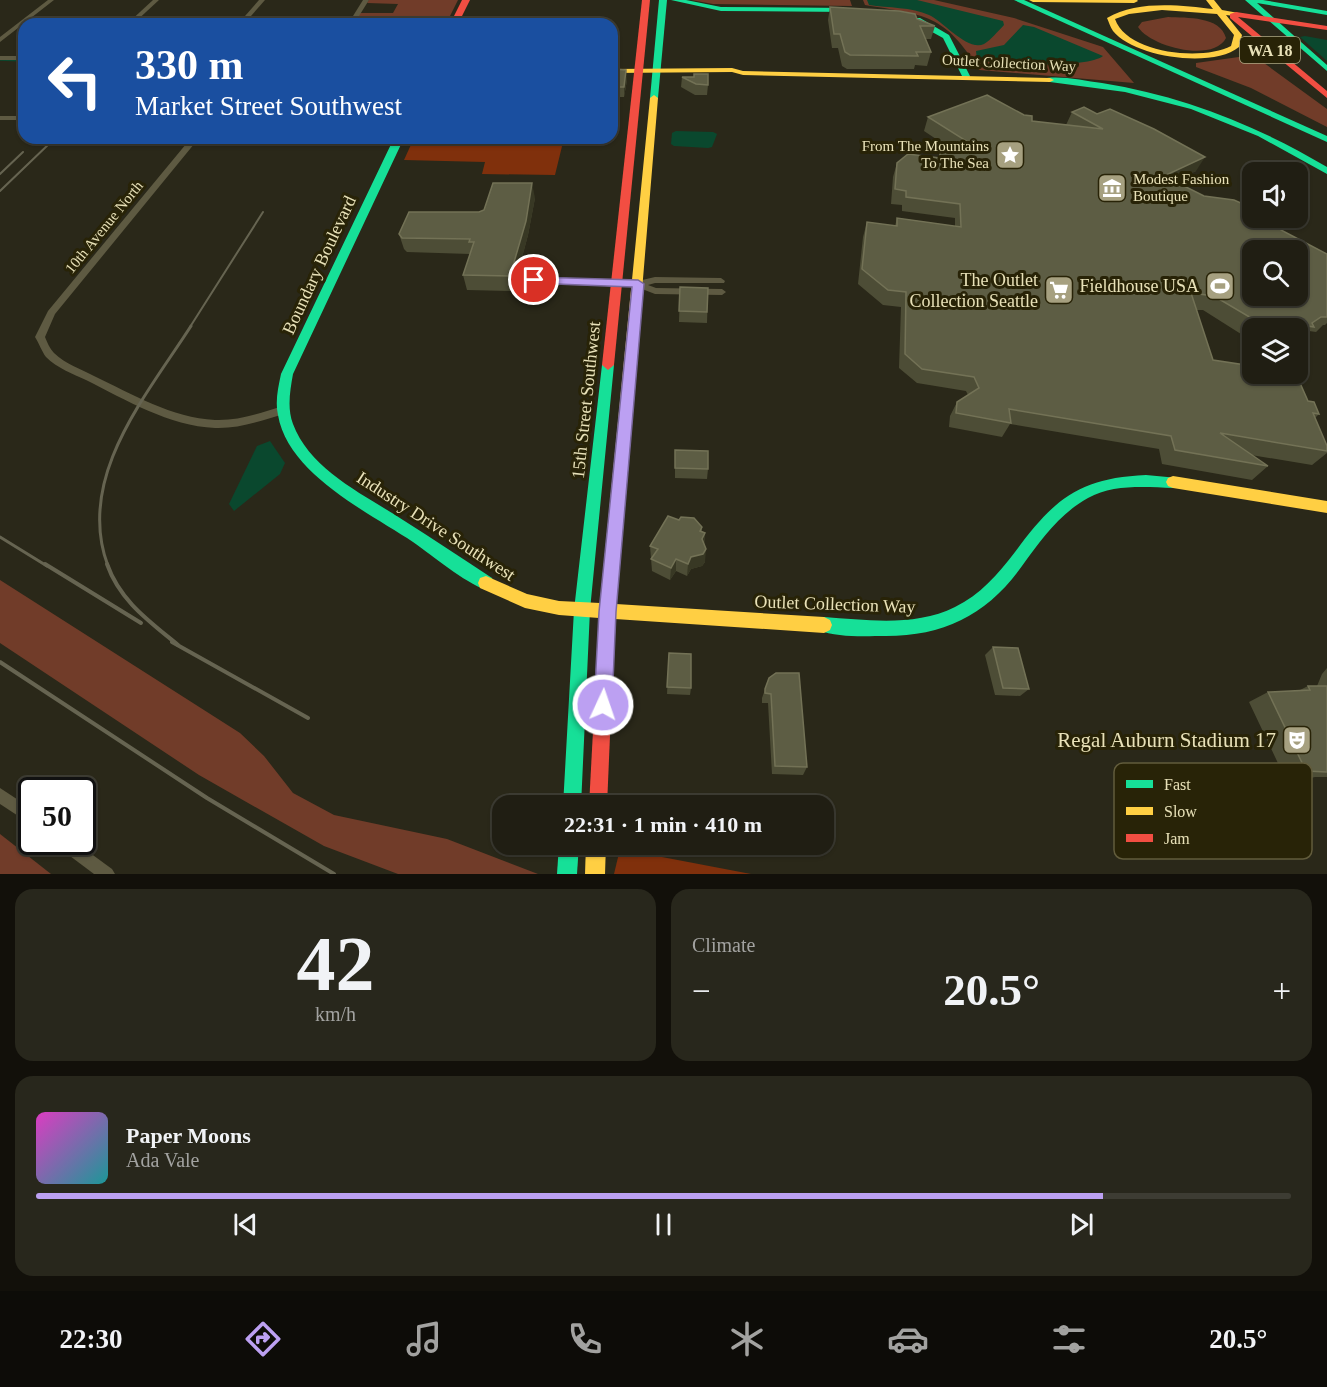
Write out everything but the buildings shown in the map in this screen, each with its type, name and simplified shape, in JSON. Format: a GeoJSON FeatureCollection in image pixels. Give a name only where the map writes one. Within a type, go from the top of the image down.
{"type":"FeatureCollection","features":[{"type":"Feature","properties":{"kind":"main road"},"geometry":{"type":"LineString","coordinates":[[457,18],[466,0]]}},
{"type":"Feature","properties":{"kind":"main road","name":"15th Street Southwest"},"geometry":{"type":"LineString","coordinates":[[573,795],[582,610],[646,0]]}},
{"type":"Feature","properties":{"kind":"main road"},"geometry":{"type":"LineString","coordinates":[[599,795],[608,612],[663,0]]}},
{"type":"Feature","properties":{"kind":"main road"},"geometry":{"type":"LineString","coordinates":[[675,0],[702,7],[729,9],[864,10]]}},
{"type":"Feature","properties":{"kind":"main road"},"geometry":{"type":"LineString","coordinates":[[1018,0],[1327,139]]}},
{"type":"Feature","properties":{"kind":"main road","name":"WA 18"},"geometry":{"type":"LineString","coordinates":[[1218,0],[1263,44],[1327,95]]}},
{"type":"Feature","properties":{"kind":"main road"},"geometry":{"type":"LineString","coordinates":[[1226,0],[1327,23]]}},
{"type":"Feature","properties":{"kind":"main road","name":"WA 18"},"geometry":{"type":"LineString","coordinates":[[1226,0],[1267,39],[1327,85]]}},
{"type":"Feature","properties":{"kind":"main road"},"geometry":{"type":"LineString","coordinates":[[1250,0],[1327,28]]}},
{"type":"Feature","properties":{"kind":"main road"},"geometry":{"type":"LineString","coordinates":[[1250,0],[1279,29],[1327,69]]}},
{"type":"Feature","properties":{"kind":"main road"},"geometry":{"type":"LineString","coordinates":[[1039,1],[1146,1],[1327,15]]}},
{"type":"Feature","properties":{"kind":"main road"},"geometry":{"type":"LineString","coordinates":[[1197,4],[1225,17],[1280,65],[1327,100]]}},
{"type":"Feature","properties":{"kind":"main road"},"geometry":{"type":"LineString","coordinates":[[1225,17],[1238,35],[1235,46],[1227,52],[1200,56],[1167,53],[1140,46],[1118,33],[1111,21],[1120,10],[1134,6],[1197,4],[1251,16],[1327,8]]}},
{"type":"Feature","properties":{"kind":"main road"},"geometry":{"type":"LineString","coordinates":[[906,16],[928,25],[946,37],[966,76]]}},
{"type":"Feature","properties":{"kind":"main road"},"geometry":{"type":"LineString","coordinates":[[660,34],[665,62],[678,67],[702,69]]}},
{"type":"Feature","properties":{"kind":"main road","name":"Outlet Collection Way"},"geometry":{"type":"LineString","coordinates":[[656,72],[702,69],[732,70],[743,73],[1048,78],[1181,101],[1255,131],[1327,171]]}},
{"type":"Feature","properties":{"kind":"main road"},"geometry":{"type":"LineString","coordinates":[[618,71],[656,72]]}},
{"type":"Feature","properties":{"kind":"main road","name":"Outlet Collection Way"},"geometry":{"type":"LineString","coordinates":[[656,72],[734,76],[743,73]]}},
{"type":"Feature","properties":{"kind":"main road","name":"Boundary Boulevard"},"geometry":{"type":"LineString","coordinates":[[283,410],[284,385],[292,364],[396,144]]}},
{"type":"Feature","properties":{"kind":"main road","name":"Industry Drive Southwest"},"geometry":{"type":"LineString","coordinates":[[283,410],[289,431],[303,454],[329,478],[507,595],[538,605],[608,612]]}},
{"type":"Feature","properties":{"kind":"main road","name":"Outlet Collection Way"},"geometry":{"type":"LineString","coordinates":[[608,612],[820,623],[924,624],[951,618],[986,598],[1010,570],[1054,510],[1070,498],[1098,486],[1133,480],[1165,481],[1327,507]]}},
{"type":"Feature","properties":{"kind":"main road"},"geometry":{"type":"LineString","coordinates":[[567,874],[568,855]]}},
{"type":"Feature","properties":{"kind":"main road"},"geometry":{"type":"LineString","coordinates":[[595,874],[596,855]]}},
{"type":"Feature","properties":{"kind":"street"},"geometry":{"type":"LineString","coordinates":[[27,18],[51,0]]}},
{"type":"Feature","properties":{"kind":"street"},"geometry":{"type":"LineString","coordinates":[[136,18],[156,0]]}},
{"type":"Feature","properties":{"kind":"street"},"geometry":{"type":"LineString","coordinates":[[246,18],[262,0]]}},
{"type":"Feature","properties":{"kind":"street"},"geometry":{"type":"LineString","coordinates":[[355,18],[366,0]]}},
{"type":"Feature","properties":{"kind":"street"},"geometry":{"type":"LineString","coordinates":[[0,39],[18,25]]}},
{"type":"Feature","properties":{"kind":"street"},"geometry":{"type":"LineString","coordinates":[[0,57],[18,58]]}},
{"type":"Feature","properties":{"kind":"street"},"geometry":{"type":"LineString","coordinates":[[0,118],[18,118]]}},
{"type":"Feature","properties":{"kind":"street","name":"10th Avenue North"},"geometry":{"type":"LineString","coordinates":[[190,144],[51,313],[40,337],[48,354],[63,364],[185,420],[215,424],[235,423],[283,410]]}},
{"type":"Feature","properties":{"kind":"street"},"geometry":{"type":"LineString","coordinates":[[534,280],[638,284],[655,280],[722,281]]}},
{"type":"Feature","properties":{"kind":"street"},"geometry":{"type":"LineString","coordinates":[[638,284],[655,291],[722,292]]}},
{"type":"Feature","properties":{"kind":"street"},"geometry":{"type":"LineString","coordinates":[[0,795],[18,808]]}},
{"type":"Feature","properties":{"kind":"street"},"geometry":{"type":"LineString","coordinates":[[80,855],[106,874]]}},
{"type":"Feature","properties":{"kind":"shaded area"},"geometry":{"type":"Polygon","coordinates":[[[369,0],[458,0],[449,18],[357,18],[360,13],[393,13],[398,4],[367,3],[369,0]]]}},
{"type":"Feature","properties":{"kind":"shaded area"},"geometry":{"type":"Polygon","coordinates":[[[691,0],[850,0],[852,6],[713,4],[691,0]]]}},
{"type":"Feature","properties":{"kind":"shaded area"},"geometry":{"type":"Polygon","coordinates":[[[863,0],[934,0],[1014,18],[1103,47],[1134,83],[979,70],[967,52],[944,27],[918,15],[865,5],[863,0]]]}},
{"type":"Feature","properties":{"kind":"shaded area"},"geometry":{"type":"Polygon","coordinates":[[[867,0],[917,0],[1003,21],[1004,25],[984,44],[971,44],[922,12],[869,5],[867,0]]]}},
{"type":"Feature","properties":{"kind":"shaded area"},"geometry":{"type":"Polygon","coordinates":[[[1168,17],[1193,18],[1210,22],[1223,31],[1226,38],[1219,46],[1196,51],[1155,41],[1138,27],[1142,22],[1168,17]]]}},
{"type":"Feature","properties":{"kind":"shaded area"},"geometry":{"type":"Polygon","coordinates":[[[1023,25],[1034,27],[1103,56],[1079,63],[1062,64],[1022,64],[977,60],[976,51],[1004,45],[1023,25]]]}},
{"type":"Feature","properties":{"kind":"shaded area"},"geometry":{"type":"Polygon","coordinates":[[[1300,37],[1327,40],[1327,61],[1300,37]]]}},
{"type":"Feature","properties":{"kind":"shaded area"},"geometry":{"type":"Polygon","coordinates":[[[1253,55],[1327,109],[1327,127],[1251,88],[1196,67],[1196,63],[1253,55]]]}},
{"type":"Feature","properties":{"kind":"shaded area"},"geometry":{"type":"Polygon","coordinates":[[[676,131],[717,134],[712,147],[674,146],[671,144],[672,133],[676,131]]]}},
{"type":"Feature","properties":{"kind":"shaded area"},"geometry":{"type":"Polygon","coordinates":[[[411,144],[563,144],[555,175],[482,174],[485,162],[404,160],[411,144]]]}},
{"type":"Feature","properties":{"kind":"shaded area"},"geometry":{"type":"Polygon","coordinates":[[[270,441],[285,463],[280,474],[234,511],[229,504],[257,446],[270,441]]]}},
{"type":"Feature","properties":{"kind":"shaded area"},"geometry":{"type":"Polygon","coordinates":[[[0,580],[240,733],[264,756],[293,793],[334,815],[447,839],[538,874],[398,874],[324,846],[199,775],[0,643],[0,580]]]}},
{"type":"Feature","properties":{"kind":"shaded area"},"geometry":{"type":"Polygon","coordinates":[[[0,834],[18,848],[18,855],[27,855],[51,874],[0,874],[0,834]]]}},
{"type":"Feature","properties":{"kind":"shaded area"},"geometry":{"type":"Polygon","coordinates":[[[619,855],[651,855],[751,874],[614,874],[619,855]]]}},
{"type":"Feature","properties":{"kind":"waterway"},"geometry":{"type":"LineString","coordinates":[[0,60],[18,61]]}},
{"type":"Feature","properties":{"kind":"railway"},"geometry":{"type":"LineString","coordinates":[[0,191],[49,144]]}},
{"type":"Feature","properties":{"kind":"railway"},"geometry":{"type":"LineString","coordinates":[[0,174],[23,152]]}},
{"type":"Feature","properties":{"kind":"railway"},"geometry":{"type":"LineString","coordinates":[[190,327],[263,212]]}},
{"type":"Feature","properties":{"kind":"railway"},"geometry":{"type":"LineString","coordinates":[[108,566],[100,533],[101,501],[108,470],[120,439],[136,409],[191,326]]}},
{"type":"Feature","properties":{"kind":"railway"},"geometry":{"type":"LineString","coordinates":[[0,537],[47,566]]}},
{"type":"Feature","properties":{"kind":"railway"},"geometry":{"type":"LineString","coordinates":[[45,564],[141,623]]}},
{"type":"Feature","properties":{"kind":"railway"},"geometry":{"type":"LineString","coordinates":[[107,564],[128,600],[146,619],[178,645]]}},
{"type":"Feature","properties":{"kind":"railway"},"geometry":{"type":"LineString","coordinates":[[172,642],[308,718]]}},
{"type":"Feature","properties":{"kind":"railway"},"geometry":{"type":"LineString","coordinates":[[0,662],[207,798],[334,874]]}},
{"type":"Feature","properties":{"kind":"traffic: fast"},"geometry":{"type":"LineString","coordinates":[[654,98],[663,0]]}},
{"type":"Feature","properties":{"kind":"traffic: fast"},"geometry":{"type":"LineString","coordinates":[[675,0],[721,9],[850,10]]}},
{"type":"Feature","properties":{"kind":"traffic: fast"},"geometry":{"type":"LineString","coordinates":[[1018,0],[1327,139]]}},
{"type":"Feature","properties":{"kind":"traffic: fast"},"geometry":{"type":"LineString","coordinates":[[1249,0],[1327,69]]}},
{"type":"Feature","properties":{"kind":"traffic: fast"},"geometry":{"type":"LineString","coordinates":[[1251,0],[1327,13]]}},
{"type":"Feature","properties":{"kind":"traffic: fast"},"geometry":{"type":"LineString","coordinates":[[917,20],[946,37],[966,76]]}},
{"type":"Feature","properties":{"kind":"traffic: fast"},"geometry":{"type":"LineString","coordinates":[[1050,80],[1125,90],[1194,107],[1261,134],[1327,171]]}},
{"type":"Feature","properties":{"kind":"traffic: fast"},"geometry":{"type":"LineString","coordinates":[[396,144],[287,374],[284,396],[285,418],[299,447],[309,460],[334,482],[486,583]]}},
{"type":"Feature","properties":{"kind":"traffic: fast"},"geometry":{"type":"LineString","coordinates":[[573,795],[582,610],[608,365]]}},
{"type":"Feature","properties":{"kind":"traffic: fast"},"geometry":{"type":"LineString","coordinates":[[824,625],[893,628],[911,627],[944,620],[970,608],[995,588],[1053,516],[1085,492],[1123,482],[1173,482]]}},
{"type":"Feature","properties":{"kind":"traffic: fast"},"geometry":{"type":"LineString","coordinates":[[567,874],[568,855]]}},
{"type":"Feature","properties":{"kind":"traffic: slow"},"geometry":{"type":"LineString","coordinates":[[1033,0],[1134,1]]}},
{"type":"Feature","properties":{"kind":"traffic: slow"},"geometry":{"type":"LineString","coordinates":[[1210,0],[1238,35],[1235,47],[1213,56],[1184,56],[1136,44],[1123,37],[1114,28],[1111,18],[1127,12],[1162,8],[1198,9],[1216,11],[1234,14],[1251,16]]}},
{"type":"Feature","properties":{"kind":"traffic: slow"},"geometry":{"type":"LineString","coordinates":[[618,71],[732,70],[743,73],[1050,80]]}},
{"type":"Feature","properties":{"kind":"traffic: slow"},"geometry":{"type":"LineString","coordinates":[[607,619],[654,98]]}},
{"type":"Feature","properties":{"kind":"traffic: slow"},"geometry":{"type":"LineString","coordinates":[[1173,482],[1327,507]]}},
{"type":"Feature","properties":{"kind":"traffic: slow"},"geometry":{"type":"LineString","coordinates":[[486,583],[525,601],[559,608],[824,625]]}},
{"type":"Feature","properties":{"kind":"traffic: slow"},"geometry":{"type":"LineString","coordinates":[[595,874],[596,855]]}},
{"type":"Feature","properties":{"kind":"traffic: jam"},"geometry":{"type":"LineString","coordinates":[[457,18],[466,0]]}},
{"type":"Feature","properties":{"kind":"traffic: jam"},"geometry":{"type":"LineString","coordinates":[[608,365],[646,0]]}},
{"type":"Feature","properties":{"kind":"traffic: jam"},"geometry":{"type":"LineString","coordinates":[[1236,14],[1327,28]]}},
{"type":"Feature","properties":{"kind":"traffic: jam"},"geometry":{"type":"LineString","coordinates":[[1233,16],[1327,95]]}},
{"type":"Feature","properties":{"kind":"traffic: jam"},"geometry":{"type":"LineString","coordinates":[[599,795],[607,619]]}},
{"type":"Feature","properties":{"kind":"place","name":"From The Mountains To The Sea"},"geometry":{"type":"Point","coordinates":[1010,155]}},
{"type":"Feature","properties":{"kind":"place","name":"Modest Fashion Boutique"},"geometry":{"type":"Point","coordinates":[1112,188]}},
{"type":"Feature","properties":{"kind":"place","name":"Fieldhouse USA"},"geometry":{"type":"Point","coordinates":[1220,286]}},
{"type":"Feature","properties":{"kind":"place","name":"The Outlet Collection Seattle"},"geometry":{"type":"Point","coordinates":[1059,290]}},
{"type":"Feature","properties":{"kind":"place","name":"Regal Auburn Stadium 17"},"geometry":{"type":"Point","coordinates":[1297,740]}},
{"type":"Feature","properties":{"kind":"route"},"geometry":{"type":"LineString","coordinates":[[534,280],[638,284],[608,612],[603,705]]}}]}
